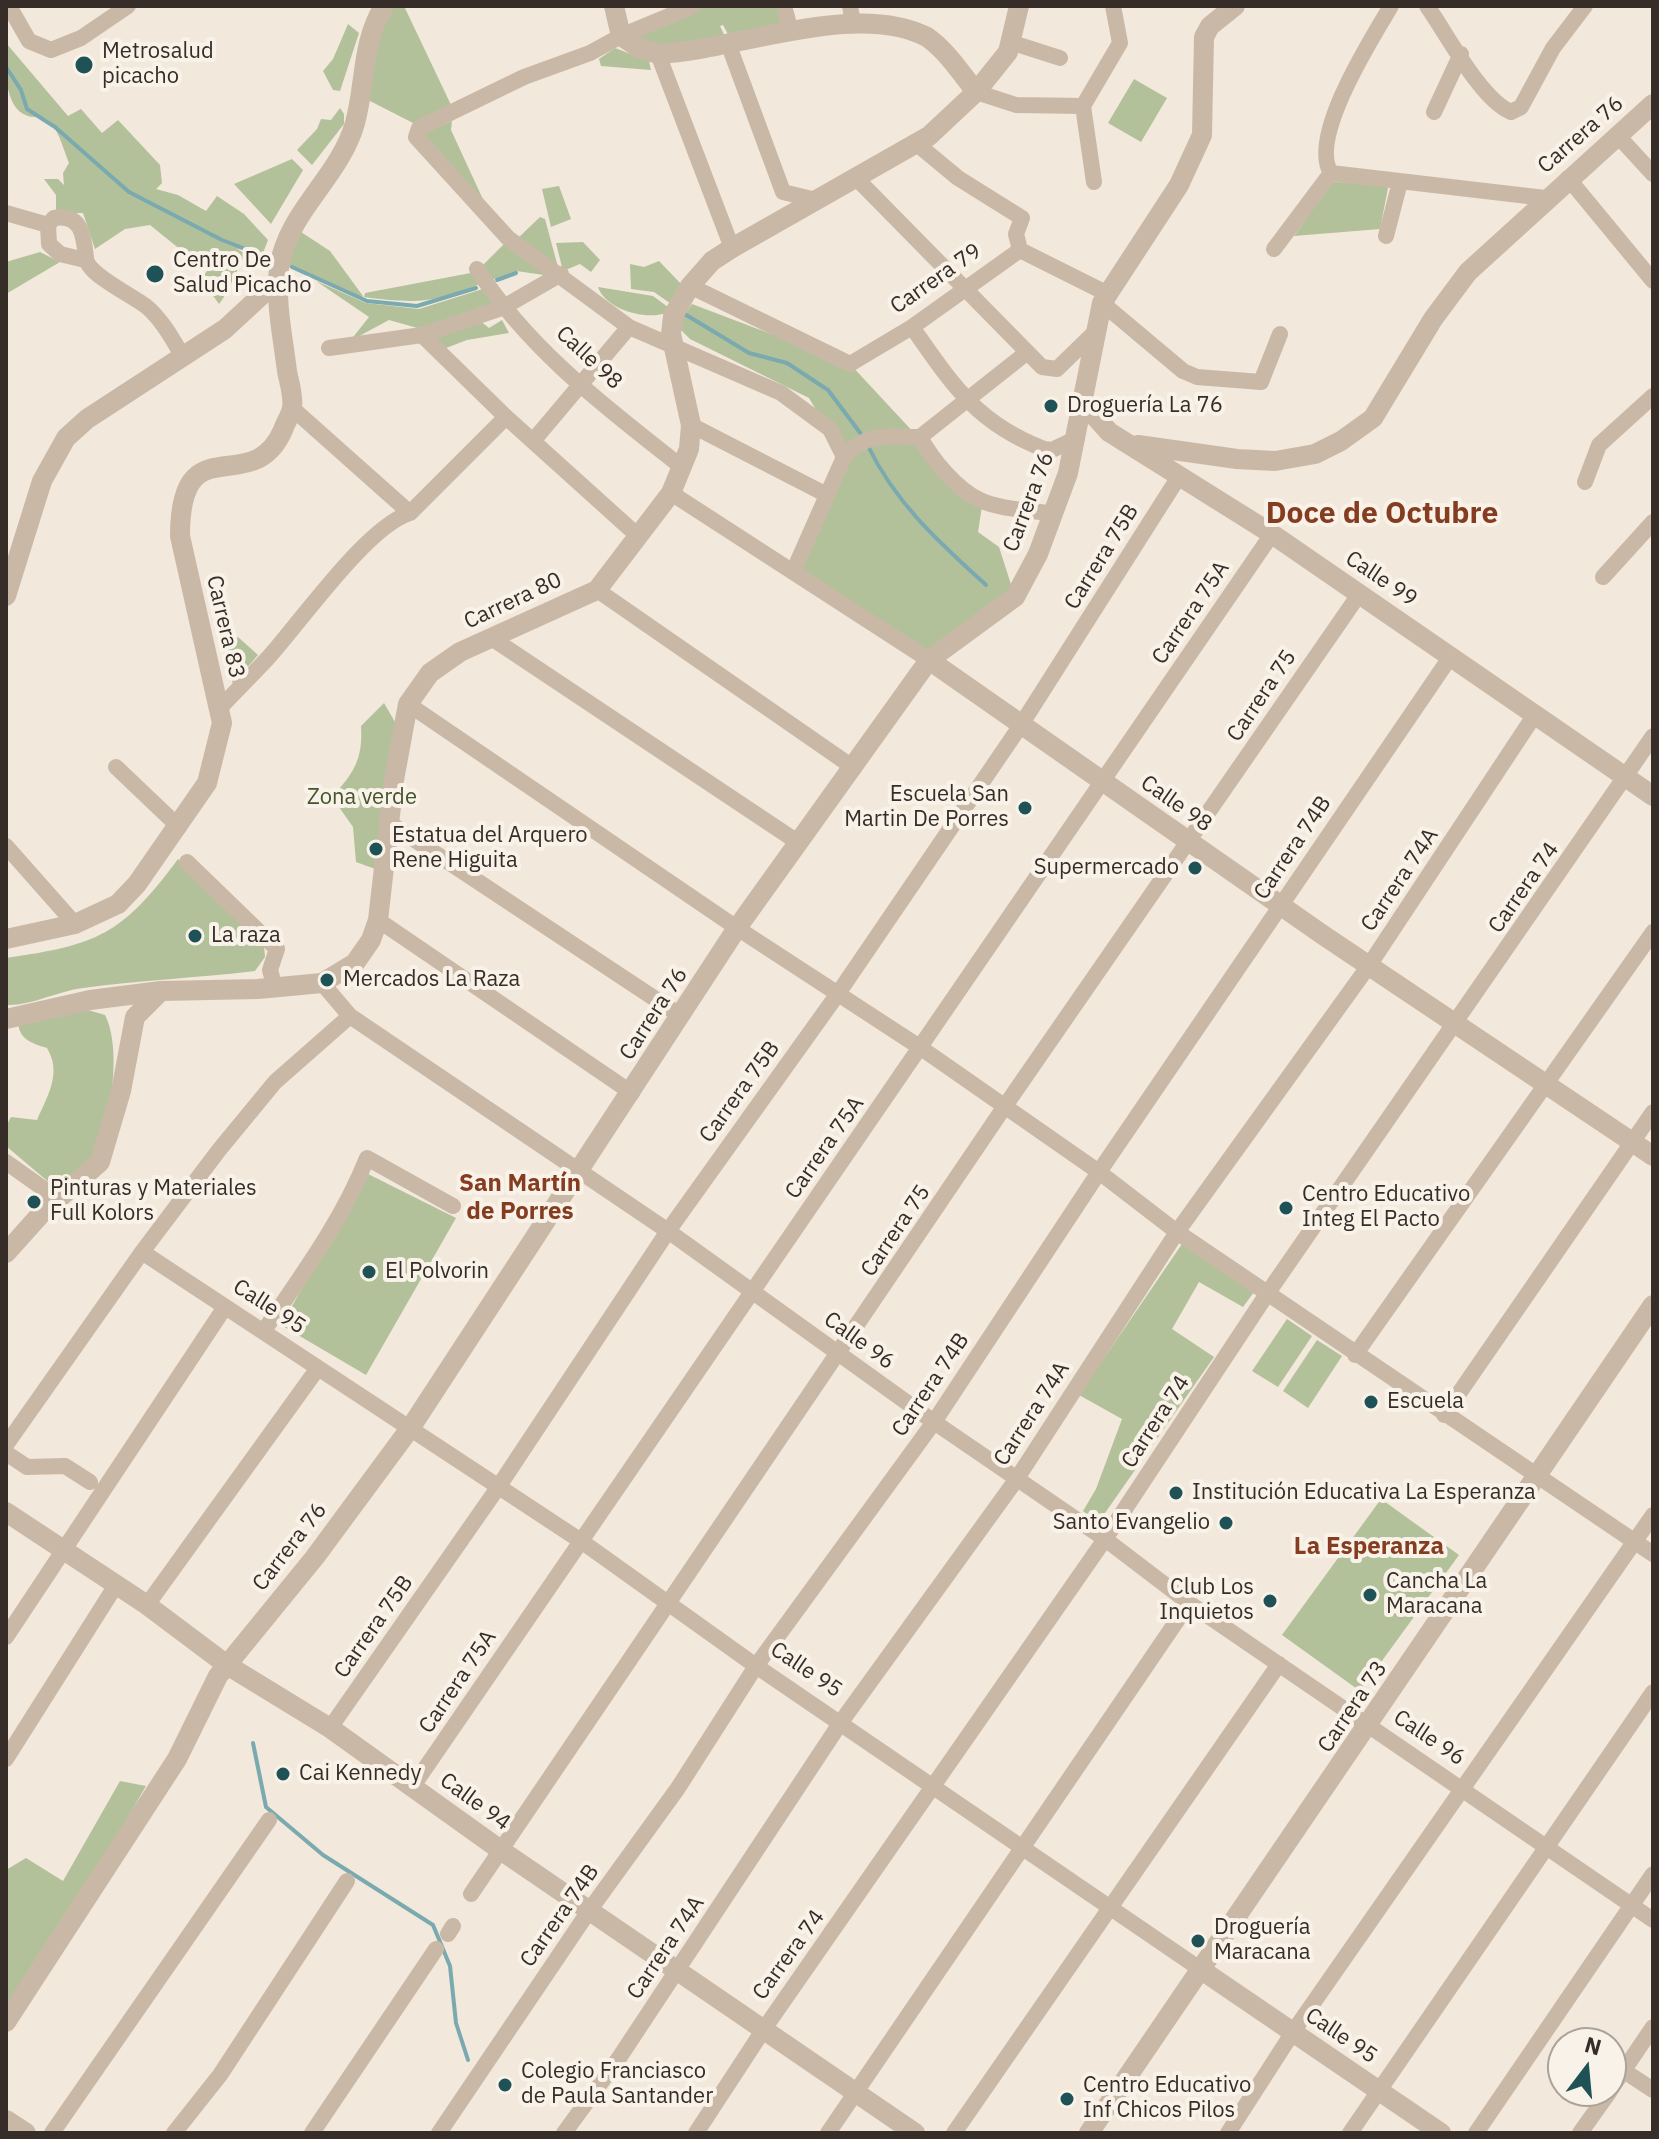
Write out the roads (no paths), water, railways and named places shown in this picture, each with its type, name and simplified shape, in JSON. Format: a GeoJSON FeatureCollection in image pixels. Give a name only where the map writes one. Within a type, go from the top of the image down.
{"type":"FeatureCollection","features":[{"type":"Feature","properties":{"kind":"street"},"geometry":{"type":"LineString","coordinates":[[9,6],[20,30],[40,48],[51,50],[69,45],[128,6]]}},
{"type":"Feature","properties":{"kind":"street"},"geometry":{"type":"LineString","coordinates":[[384,6],[369,38],[355,123],[326,181],[297,219],[282,252],[278,280],[292,408],[410,513]]}},
{"type":"Feature","properties":{"kind":"street"},"geometry":{"type":"LineString","coordinates":[[614,6],[621,36],[639,48],[658,54],[790,28],[851,11],[892,21],[926,35],[950,58],[976,92],[1016,105],[1083,106]]}},
{"type":"Feature","properties":{"kind":"street"},"geometry":{"type":"LineString","coordinates":[[693,6],[621,36],[590,53],[524,77],[416,133],[508,238],[561,274],[629,327],[781,393],[830,429],[844,457]]}},
{"type":"Feature","properties":{"kind":"street"},"geometry":{"type":"LineString","coordinates":[[784,6],[790,28]]}},
{"type":"Feature","properties":{"kind":"street"},"geometry":{"type":"LineString","coordinates":[[1019,6],[1013,43],[1060,58]]}},
{"type":"Feature","properties":{"kind":"street"},"geometry":{"type":"LineString","coordinates":[[1094,182],[1083,106],[1120,43],[1113,6]]}},
{"type":"Feature","properties":{"kind":"street","name":"Carrera 76"},"geometry":{"type":"LineString","coordinates":[[6,2022],[177,1759],[218,1676],[315,1557],[411,1427],[737,928],[929,660],[1015,597],[1054,514],[1077,438],[1093,334],[1105,298],[1179,185],[1202,135],[1204,37],[1210,26],[1235,6]]}},
{"type":"Feature","properties":{"kind":"street"},"geometry":{"type":"LineString","coordinates":[[1331,173],[1325,149],[1337,107],[1391,6]]}},
{"type":"Feature","properties":{"kind":"street"},"geometry":{"type":"LineString","coordinates":[[1427,6],[1497,107],[1511,112],[1521,107],[1553,48],[1585,6]]}},
{"type":"Feature","properties":{"kind":"street","name":"Carrera 80"},"geometry":{"type":"LineString","coordinates":[[9,1019],[110,997],[161,991],[275,988],[322,983],[355,963],[371,940],[378,920],[388,822],[408,704],[423,681],[443,661],[493,639],[530,617],[597,590],[671,493],[683,468],[691,425],[671,334],[673,316],[690,286],[712,261],[732,248],[917,144],[976,92],[1013,43]]}},
{"type":"Feature","properties":{"kind":"street"},"geometry":{"type":"LineString","coordinates":[[658,54],[732,248]]}},
{"type":"Feature","properties":{"kind":"street"},"geometry":{"type":"LineString","coordinates":[[732,54],[783,192],[816,200]]}},
{"type":"Feature","properties":{"kind":"street"},"geometry":{"type":"LineString","coordinates":[[1434,112],[1461,54]]}},
{"type":"Feature","properties":{"kind":"street","name":"Carrera 76"},"geometry":{"type":"LineString","coordinates":[[1132,445],[1275,461],[1315,454],[1341,441],[1373,418],[1433,319],[1468,272],[1545,198],[1619,137],[1653,104]]}},
{"type":"Feature","properties":{"kind":"street"},"geometry":{"type":"LineString","coordinates":[[1619,137],[1653,174]]}},
{"type":"Feature","properties":{"kind":"street"},"geometry":{"type":"LineString","coordinates":[[917,144],[958,178],[1022,218],[1016,234],[1020,250],[1105,298],[1183,371],[1197,377],[1261,382],[1280,334]]}},
{"type":"Feature","properties":{"kind":"street"},"geometry":{"type":"LineString","coordinates":[[1331,173],[1545,198]]}},
{"type":"Feature","properties":{"kind":"street"},"geometry":{"type":"LineString","coordinates":[[1274,249],[1331,173]]}},
{"type":"Feature","properties":{"kind":"street"},"geometry":{"type":"LineString","coordinates":[[1568,178],[1653,281]]}},
{"type":"Feature","properties":{"kind":"street"},"geometry":{"type":"LineString","coordinates":[[857,179],[1025,354],[1042,367],[1057,369],[1093,334]]}},
{"type":"Feature","properties":{"kind":"street"},"geometry":{"type":"LineString","coordinates":[[1386,236],[1400,182]]}},
{"type":"Feature","properties":{"kind":"street"},"geometry":{"type":"LineString","coordinates":[[6,213],[48,225]]}},
{"type":"Feature","properties":{"kind":"street"},"geometry":{"type":"LineString","coordinates":[[85,260],[60,254],[54,249],[46,238],[48,225],[54,218],[63,216],[77,223],[84,234],[85,260],[93,270],[148,308],[183,357]]}},
{"type":"Feature","properties":{"kind":"street","name":"Carrera 79"},"geometry":{"type":"LineString","coordinates":[[690,286],[850,364],[912,327],[1020,250]]}},
{"type":"Feature","properties":{"kind":"street","name":"Calle 98"},"geometry":{"type":"LineString","coordinates":[[477,269],[502,308],[580,387],[683,468]]}},
{"type":"Feature","properties":{"kind":"street"},"geometry":{"type":"LineString","coordinates":[[329,348],[422,335],[502,308],[561,274]]}},
{"type":"Feature","properties":{"kind":"street"},"geometry":{"type":"LineString","coordinates":[[6,596],[42,481],[66,438],[87,419],[225,329],[278,280]]}},
{"type":"Feature","properties":{"kind":"street"},"geometry":{"type":"LineString","coordinates":[[533,441],[629,327]]}},
{"type":"Feature","properties":{"kind":"street"},"geometry":{"type":"LineString","coordinates":[[912,327],[965,401],[1019,438],[1052,450],[1077,438]]}},
{"type":"Feature","properties":{"kind":"street"},"geometry":{"type":"LineString","coordinates":[[422,335],[506,417],[638,536]]}},
{"type":"Feature","properties":{"kind":"street"},"geometry":{"type":"LineString","coordinates":[[793,572],[844,457],[865,440],[920,437],[1025,354]]}},
{"type":"Feature","properties":{"kind":"street"},"geometry":{"type":"LineString","coordinates":[[1585,482],[1599,445],[1653,396]]}},
{"type":"Feature","properties":{"kind":"street","name":"Calle 99"},"geometry":{"type":"LineString","coordinates":[[1083,403],[1109,432],[1272,534],[1653,796]]}},
{"type":"Feature","properties":{"kind":"street","name":"Carrera 83"},"geometry":{"type":"LineString","coordinates":[[9,933],[75,924],[118,904],[137,884],[179,827],[207,783],[220,738],[219,709],[180,536],[180,510],[190,479],[202,469],[258,462],[278,439],[292,408]]}},
{"type":"Feature","properties":{"kind":"street"},"geometry":{"type":"LineString","coordinates":[[219,709],[266,660],[354,555],[399,517],[410,513],[506,417]]}},
{"type":"Feature","properties":{"kind":"street"},"geometry":{"type":"LineString","coordinates":[[691,425],[827,495]]}},
{"type":"Feature","properties":{"kind":"street"},"geometry":{"type":"LineString","coordinates":[[920,437],[929,453],[981,500],[1054,514]]}},
{"type":"Feature","properties":{"kind":"street","name":"Carrera 75B"},"geometry":{"type":"LineString","coordinates":[[330,1728],[499,1486],[668,1231],[837,995],[1021,725],[1178,478]]}},
{"type":"Feature","properties":{"kind":"street","name":"Calle 98"},"geometry":{"type":"LineString","coordinates":[[671,493],[929,660],[1280,906],[1653,1156]]}},
{"type":"Feature","properties":{"kind":"street"},"geometry":{"type":"LineString","coordinates":[[1603,577],[1653,522]]}},
{"type":"Feature","properties":{"kind":"street","name":"Carrera 75A"},"geometry":{"type":"LineString","coordinates":[[413,1786],[1272,534]]}},
{"type":"Feature","properties":{"kind":"street"},"geometry":{"type":"LineString","coordinates":[[597,590],[854,768]]}},
{"type":"Feature","properties":{"kind":"street","name":"Carrera 75"},"geometry":{"type":"LineString","coordinates":[[471,1894],[840,1354],[1005,1106],[1360,593]]}},
{"type":"Feature","properties":{"kind":"street"},"geometry":{"type":"LineString","coordinates":[[493,639],[799,843]]}},
{"type":"Feature","properties":{"kind":"street","name":"Carrera 74B"},"geometry":{"type":"LineString","coordinates":[[439,2133],[589,1911],[678,1788],[756,1666],[934,1422],[1099,1172],[1451,656]]}},
{"type":"Feature","properties":{"kind":"street"},"geometry":{"type":"LineString","coordinates":[[408,704],[737,928],[921,1048],[1099,1172],[1177,1232],[1653,1554]]}},
{"type":"Feature","properties":{"kind":"street","name":"Carrera 74A"},"geometry":{"type":"LineString","coordinates":[[564,2133],[619,2058],[841,1722],[1016,1480],[1177,1232],[1370,964],[1534,716]]}},
{"type":"Feature","properties":{"kind":"street","name":"Carrera 74"},"geometry":{"type":"LineString","coordinates":[[696,2133],[764,2029],[1105,1539],[1267,1294],[1653,736]]}},
{"type":"Feature","properties":{"kind":"street"},"geometry":{"type":"LineString","coordinates":[[116,767],[179,827]]}},
{"type":"Feature","properties":{"kind":"street"},"geometry":{"type":"LineString","coordinates":[[388,822],[681,1016]]}},
{"type":"Feature","properties":{"kind":"street"},"geometry":{"type":"LineString","coordinates":[[6,846],[75,924]]}},
{"type":"Feature","properties":{"kind":"street"},"geometry":{"type":"LineString","coordinates":[[187,862],[277,949],[270,970],[275,988]]}},
{"type":"Feature","properties":{"kind":"street"},"geometry":{"type":"LineString","coordinates":[[378,920],[632,1093]]}},
{"type":"Feature","properties":{"kind":"street"},"geometry":{"type":"LineString","coordinates":[[1355,1355],[1653,932]]}},
{"type":"Feature","properties":{"kind":"street","name":"Calle 96"},"geometry":{"type":"LineString","coordinates":[[322,983],[350,1016],[668,1231],[1016,1480],[1105,1539],[1189,1603],[1463,1787],[1653,1920]]}},
{"type":"Feature","properties":{"kind":"street"},"geometry":{"type":"LineString","coordinates":[[6,1253],[58,1199],[95,1168],[104,1154],[135,1017],[161,991]]}},
{"type":"Feature","properties":{"kind":"street"},"geometry":{"type":"LineString","coordinates":[[110,997],[130,1038]]}},
{"type":"Feature","properties":{"kind":"street"},"geometry":{"type":"LineString","coordinates":[[6,1445],[142,1252],[269,1089],[350,1016]]}},
{"type":"Feature","properties":{"kind":"street"},"geometry":{"type":"LineString","coordinates":[[1444,1415],[1653,1112]]}},
{"type":"Feature","properties":{"kind":"street"},"geometry":{"type":"LineString","coordinates":[[263,1332],[319,1251],[357,1183],[367,1158],[453,1206]]}},
{"type":"Feature","properties":{"kind":"street"},"geometry":{"type":"LineString","coordinates":[[6,1162],[58,1199]]}},
{"type":"Feature","properties":{"kind":"street","name":"Calle 95"},"geometry":{"type":"LineString","coordinates":[[142,1252],[581,1541],[756,1666],[1441,2133]]}},
{"type":"Feature","properties":{"kind":"street","name":"Carrera 73"},"geometry":{"type":"LineString","coordinates":[[1089,2133],[1203,1971],[1653,1305]]}},
{"type":"Feature","properties":{"kind":"street"},"geometry":{"type":"LineString","coordinates":[[6,1637],[225,1307]]}},
{"type":"Feature","properties":{"kind":"street"},"geometry":{"type":"LineString","coordinates":[[147,1605],[318,1368]]}},
{"type":"Feature","properties":{"kind":"street"},"geometry":{"type":"LineString","coordinates":[[6,1453],[27,1467],[65,1466],[90,1482]]}},
{"type":"Feature","properties":{"kind":"street","name":"Calle 94"},"geometry":{"type":"LineString","coordinates":[[6,1512],[147,1605],[227,1665],[330,1728],[499,1849],[915,2133]]}},
{"type":"Feature","properties":{"kind":"street"},"geometry":{"type":"LineString","coordinates":[[1228,2133],[1293,2032],[1653,1515]]}},
{"type":"Feature","properties":{"kind":"street"},"geometry":{"type":"LineString","coordinates":[[6,1759],[116,1585]]}},
{"type":"Feature","properties":{"kind":"street"},"geometry":{"type":"LineString","coordinates":[[828,2133],[1189,1603]]}},
{"type":"Feature","properties":{"kind":"street"},"geometry":{"type":"LineString","coordinates":[[954,2133],[1279,1664]]}},
{"type":"Feature","properties":{"kind":"street"},"geometry":{"type":"LineString","coordinates":[[1350,2133],[1653,1692]]}},
{"type":"Feature","properties":{"kind":"street"},"geometry":{"type":"LineString","coordinates":[[52,2133],[269,1820]]}},
{"type":"Feature","properties":{"kind":"street"},"geometry":{"type":"LineString","coordinates":[[1476,2133],[1653,1874]]}},
{"type":"Feature","properties":{"kind":"street"},"geometry":{"type":"LineString","coordinates":[[174,2133],[220,2075],[347,1881]]}},
{"type":"Feature","properties":{"kind":"street"},"geometry":{"type":"LineString","coordinates":[[312,2133],[436,1949]]}},
{"type":"Feature","properties":{"kind":"street"},"geometry":{"type":"LineString","coordinates":[[1627,2066],[1653,2027]]}},
{"type":"Feature","properties":{"kind":"street"},"geometry":{"type":"LineString","coordinates":[[1627,2073],[1653,2090]]}},
{"type":"Feature","properties":{"kind":"street"},"geometry":{"type":"LineString","coordinates":[[1580,2133],[1598,2107]]}},
{"type":"Feature","properties":{"kind":"street"},"geometry":{"type":"LineString","coordinates":[[6,2120],[26,2133]]}},
{"type":"Feature","properties":{"kind":"waterway"},"geometry":{"type":"LineString","coordinates":[[6,67],[21,90],[27,109],[55,127],[129,192],[222,240],[269,258]]}},
{"type":"Feature","properties":{"kind":"waterway"},"geometry":{"type":"LineString","coordinates":[[292,267],[367,301],[417,306],[476,288]]}},
{"type":"Feature","properties":{"kind":"waterway"},"geometry":{"type":"LineString","coordinates":[[497,280],[516,273]]}},
{"type":"Feature","properties":{"kind":"waterway"},"geometry":{"type":"LineString","coordinates":[[683,313],[749,353],[787,363],[828,390],[864,438]]}},
{"type":"Feature","properties":{"kind":"waterway"},"geometry":{"type":"LineString","coordinates":[[868,446],[905,504],[986,585]]}},
{"type":"Feature","properties":{"kind":"waterway"},"geometry":{"type":"LineString","coordinates":[[253,1743],[266,1807],[323,1855],[433,1925],[450,1966],[456,2023],[468,2060]]}},
{"type":"Feature","properties":{"kind":"place","name":"Metrosalud picacho"},"geometry":{"type":"Point","coordinates":[84,65]}},
{"type":"Feature","properties":{"kind":"place","name":"Centro De Salud Picacho"},"geometry":{"type":"Point","coordinates":[155,274]}},
{"type":"Feature","properties":{"kind":"place","name":"Droguería La 76"},"geometry":{"type":"Point","coordinates":[1051,406]}},
{"type":"Feature","properties":{"kind":"place","name":"Escuela San Martin De Porres"},"geometry":{"type":"Point","coordinates":[1025,808]}},
{"type":"Feature","properties":{"kind":"place","name":"Estatua del Arquero Rene Higuita"},"geometry":{"type":"Point","coordinates":[376,849]}},
{"type":"Feature","properties":{"kind":"place","name":"Supermercado"},"geometry":{"type":"Point","coordinates":[1195,868]}},
{"type":"Feature","properties":{"kind":"place","name":"La raza"},"geometry":{"type":"Point","coordinates":[195,936]}},
{"type":"Feature","properties":{"kind":"place","name":"Mercados La Raza"},"geometry":{"type":"Point","coordinates":[327,980]}},
{"type":"Feature","properties":{"kind":"place","name":"Pinturas y Materiales Full Kolors"},"geometry":{"type":"Point","coordinates":[34,1202]}},
{"type":"Feature","properties":{"kind":"place","name":"Centro Educativo Integ El Pacto"},"geometry":{"type":"Point","coordinates":[1286,1208]}},
{"type":"Feature","properties":{"kind":"place","name":"El Polvorin"},"geometry":{"type":"Point","coordinates":[369,1272]}},
{"type":"Feature","properties":{"kind":"place","name":"Escuela"},"geometry":{"type":"Point","coordinates":[1371,1402]}},
{"type":"Feature","properties":{"kind":"place","name":"Institución Educativa La Esperanza"},"geometry":{"type":"Point","coordinates":[1176,1493]}},
{"type":"Feature","properties":{"kind":"place","name":"Santo Evangelio"},"geometry":{"type":"Point","coordinates":[1226,1523]}},
{"type":"Feature","properties":{"kind":"place","name":"Cancha La Maracana"},"geometry":{"type":"Point","coordinates":[1370,1595]}},
{"type":"Feature","properties":{"kind":"place","name":"Club Los Inquietos"},"geometry":{"type":"Point","coordinates":[1270,1601]}},
{"type":"Feature","properties":{"kind":"place","name":"Cai Kennedy"},"geometry":{"type":"Point","coordinates":[283,1774]}},
{"type":"Feature","properties":{"kind":"place","name":"Droguería Maracana"},"geometry":{"type":"Point","coordinates":[1198,1941]}},
{"type":"Feature","properties":{"kind":"place","name":"Colegio Franciasco de Paula Santander"},"geometry":{"type":"Point","coordinates":[505,2085]}},
{"type":"Feature","properties":{"kind":"place","name":"Centro Educativo Inf Chicos Pilos"},"geometry":{"type":"Point","coordinates":[1067,2099]}},
{"type":"Feature","properties":{"kind":"district","name":"Doce de Octubre"},"geometry":{"type":"Point","coordinates":[1382,514]}},
{"type":"Feature","properties":{"kind":"district","name":"San Martín de Porres"},"geometry":{"type":"Point","coordinates":[520,1198]}},
{"type":"Feature","properties":{"kind":"district","name":"La Esperanza"},"geometry":{"type":"Point","coordinates":[1369,1547]}},
{"type":"Feature","properties":{"kind":"park label","name":"Zona verde"},"geometry":{"type":"Point","coordinates":[362,798]}}]}
